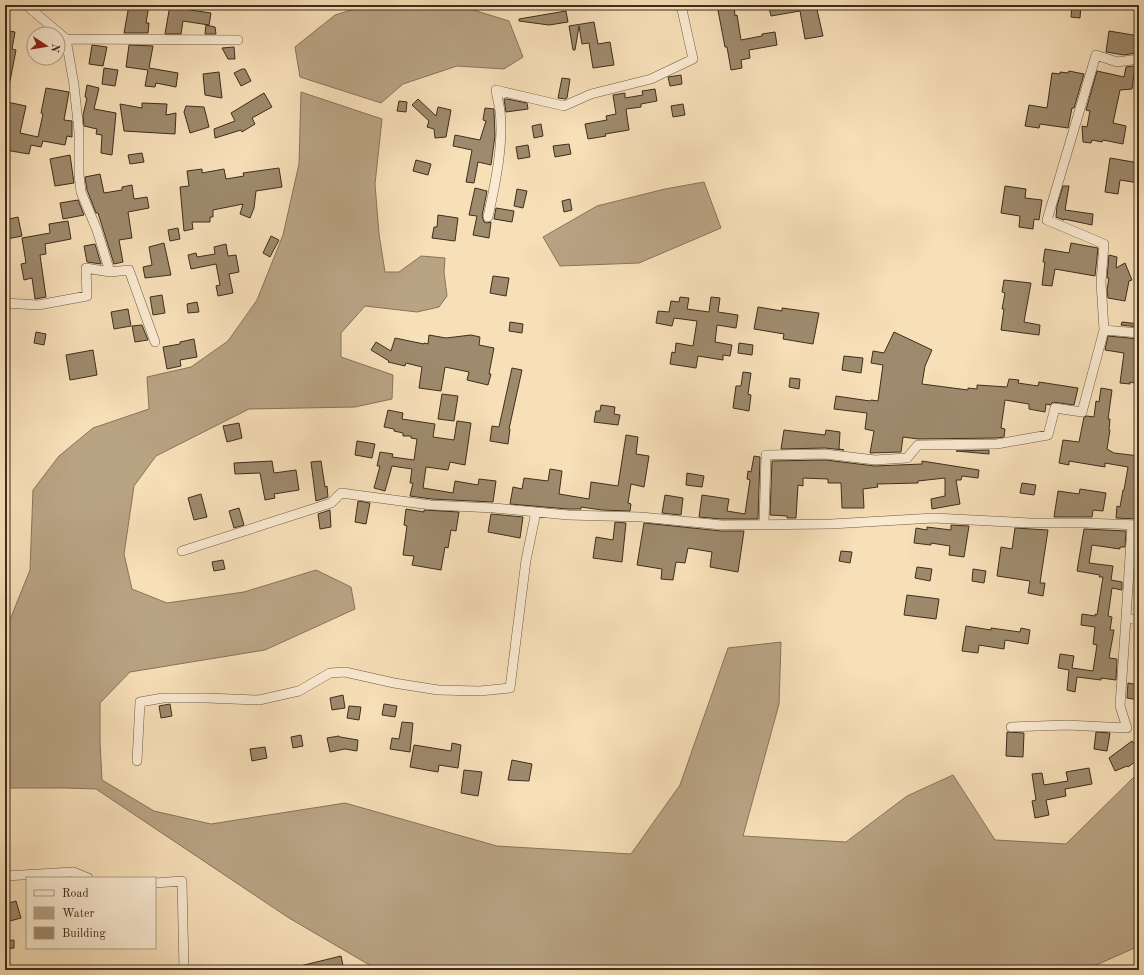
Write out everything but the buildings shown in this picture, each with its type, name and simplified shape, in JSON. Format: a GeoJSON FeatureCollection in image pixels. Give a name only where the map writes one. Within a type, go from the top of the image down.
{"type":"FeatureCollection","features":[{"type":"Feature","properties":{"kind":"street"},"geometry":{"type":"LineString","coordinates":[[26,5],[51,26]]}},
{"type":"Feature","properties":{"kind":"street"},"geometry":{"type":"LineString","coordinates":[[488,217],[495,187],[500,138],[500,112],[496,90],[564,106],[591,94],[651,79],[693,59],[681,5]]}},
{"type":"Feature","properties":{"kind":"street"},"geometry":{"type":"LineString","coordinates":[[110,272],[97,230],[81,192],[79,174],[79,132],[74,85],[66,39],[238,40]]}},
{"type":"Feature","properties":{"kind":"street"},"geometry":{"type":"LineString","coordinates":[[764,524],[766,455],[825,454],[875,460],[907,458],[918,445],[997,444],[1048,435],[1055,408],[1082,412],[1104,330],[1101,282],[1104,244],[1047,220],[1096,55],[1118,62],[1139,60]]}},
{"type":"Feature","properties":{"kind":"street"},"geometry":{"type":"LineString","coordinates":[[5,303],[38,305],[87,296],[86,268],[110,272],[129,270],[155,342]]}},
{"type":"Feature","properties":{"kind":"street"},"geometry":{"type":"LineString","coordinates":[[1104,330],[1139,333]]}},
{"type":"Feature","properties":{"kind":"street"},"geometry":{"type":"LineString","coordinates":[[182,551],[331,503],[341,493],[430,505],[568,515],[641,517],[722,525],[831,524],[934,518],[1030,523],[1135,525],[1126,618],[1120,706],[1127,728],[1068,724],[1011,727]]}},
{"type":"Feature","properties":{"kind":"street"},"geometry":{"type":"LineString","coordinates":[[137,761],[140,702],[163,698],[259,700],[299,691],[330,673],[345,672],[394,683],[438,690],[480,691],[510,688],[526,560],[536,512]]}},
{"type":"Feature","properties":{"kind":"street"},"geometry":{"type":"LineString","coordinates":[[1126,618],[1139,620]]}},
{"type":"Feature","properties":{"kind":"street"},"geometry":{"type":"LineString","coordinates":[[5,876],[73,872],[86,877]]}},
{"type":"Feature","properties":{"kind":"street"},"geometry":{"type":"LineString","coordinates":[[156,882],[182,881],[184,970]]}},
{"type":"Feature","properties":{"kind":"water"},"geometry":{"type":"Polygon","coordinates":[[[368,5],[457,5],[509,21],[523,57],[504,69],[457,66],[403,84],[381,103],[300,77],[295,47],[335,15],[368,5]]]}},
{"type":"Feature","properties":{"kind":"water"},"geometry":{"type":"Polygon","coordinates":[[[301,92],[382,119],[375,184],[379,234],[385,272],[399,272],[421,256],[445,258],[444,272],[447,296],[439,307],[417,312],[365,306],[341,333],[341,357],[393,375],[392,399],[355,407],[249,409],[156,456],[134,486],[124,554],[132,589],[167,603],[244,592],[316,570],[351,587],[355,609],[265,650],[130,672],[100,703],[102,780],[154,811],[211,824],[345,803],[497,846],[631,854],[680,785],[728,648],[781,642],[779,704],[743,836],[846,842],[907,796],[953,775],[995,840],[1066,844],[1139,772],[1139,946],[1085,970],[378,970],[289,918],[96,789],[5,788],[5,632],[30,570],[33,490],[59,456],[93,428],[149,409],[147,377],[191,367],[228,341],[257,300],[283,235],[299,164],[301,92]]]}},
{"type":"Feature","properties":{"kind":"water"},"geometry":{"type":"Polygon","coordinates":[[[704,182],[721,228],[639,263],[560,266],[543,237],[597,206],[665,189],[704,182]]]}}]}
